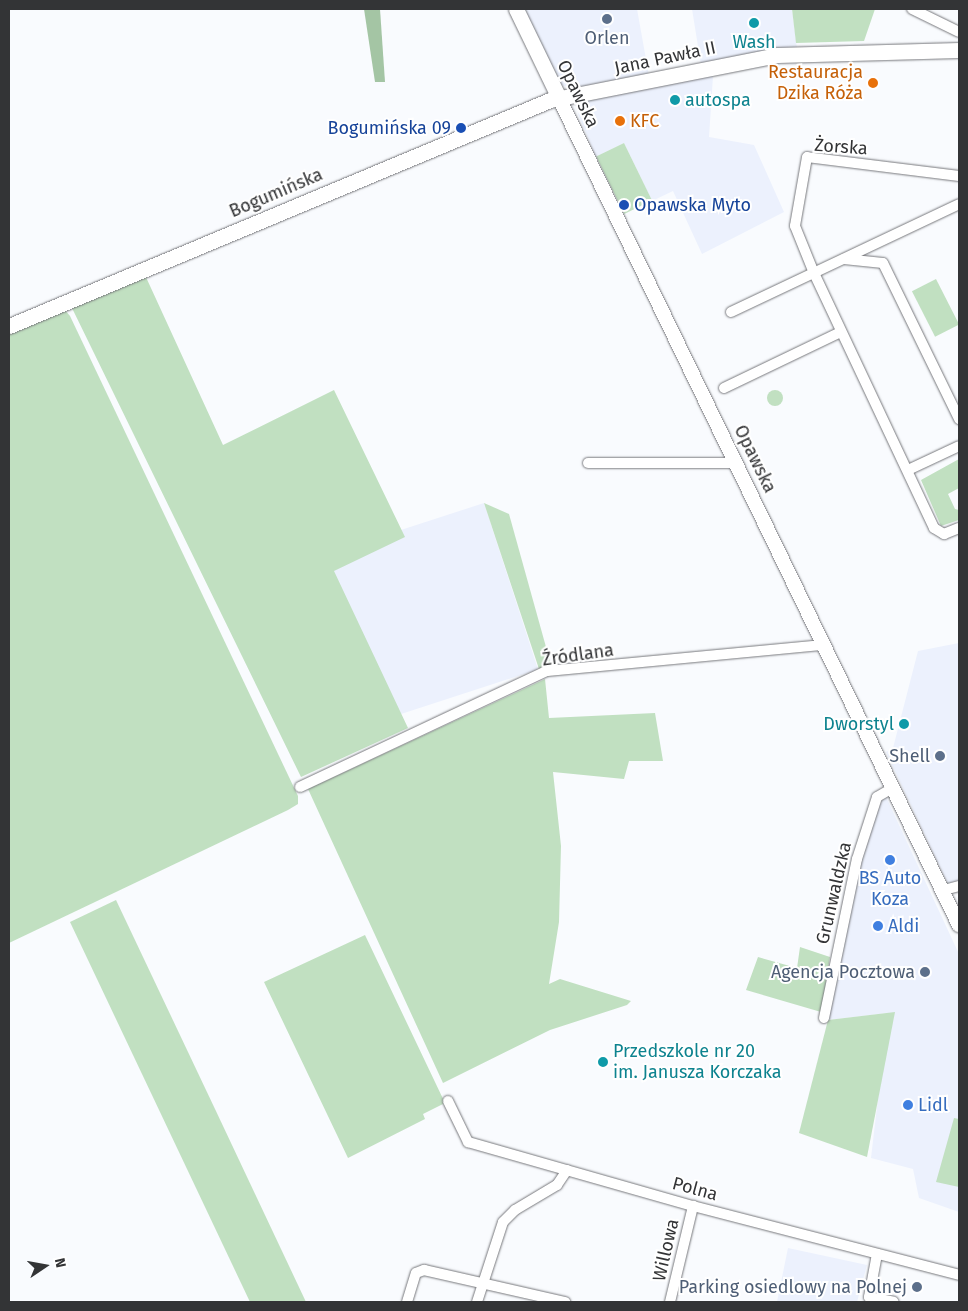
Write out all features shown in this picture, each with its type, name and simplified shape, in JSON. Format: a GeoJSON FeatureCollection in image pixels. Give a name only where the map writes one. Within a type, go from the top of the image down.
{"type":"FeatureCollection","features":[{"type":"Feature","properties":{"kind":"main road","name":"Opawska"},"geometry":{"type":"LineString","coordinates":[[516,9],[894,786],[959,925]]}},
{"type":"Feature","properties":{"kind":"main road","name":"Jana Pawła II"},"geometry":{"type":"LineString","coordinates":[[559,98],[777,55],[959,50]]}},
{"type":"Feature","properties":{"kind":"main road","name":"Bogumińska"},"geometry":{"type":"LineString","coordinates":[[9,326],[491,123],[559,98]]}},
{"type":"Feature","properties":{"kind":"street"},"geometry":{"type":"LineString","coordinates":[[912,9],[959,32]]}},
{"type":"Feature","properties":{"kind":"street","name":"Żorska"},"geometry":{"type":"LineString","coordinates":[[959,176],[807,157],[795,226],[841,332],[937,531],[947,534],[959,528]]}},
{"type":"Feature","properties":{"kind":"street"},"geometry":{"type":"LineString","coordinates":[[731,312],[959,204]]}},
{"type":"Feature","properties":{"kind":"street"},"geometry":{"type":"LineString","coordinates":[[843,259],[883,263],[959,418]]}},
{"type":"Feature","properties":{"kind":"street"},"geometry":{"type":"LineString","coordinates":[[724,388],[841,332]]}},
{"type":"Feature","properties":{"kind":"street"},"geometry":{"type":"LineString","coordinates":[[908,470],[959,446]]}},
{"type":"Feature","properties":{"kind":"street"},"geometry":{"type":"LineString","coordinates":[[588,463],[736,463]]}},
{"type":"Feature","properties":{"kind":"street","name":"Źródlana"},"geometry":{"type":"LineString","coordinates":[[300,787],[547,671],[824,645]]}},
{"type":"Feature","properties":{"kind":"street","name":"Grunwaldzka"},"geometry":{"type":"LineString","coordinates":[[824,1018],[857,858],[876,797],[894,786]]}},
{"type":"Feature","properties":{"kind":"street"},"geometry":{"type":"LineString","coordinates":[[944,890],[959,886]]}},
{"type":"Feature","properties":{"kind":"street","name":"Polna"},"geometry":{"type":"LineString","coordinates":[[448,1101],[468,1142],[693,1206],[959,1275]]}},
{"type":"Feature","properties":{"kind":"street"},"geometry":{"type":"LineString","coordinates":[[477,1302],[503,1222],[515,1210],[557,1185],[567,1170]]}},
{"type":"Feature","properties":{"kind":"street","name":"Willowa"},"geometry":{"type":"LineString","coordinates":[[670,1302],[693,1206]]}},
{"type":"Feature","properties":{"kind":"street"},"geometry":{"type":"LineString","coordinates":[[877,1254],[868,1299],[894,1302]]}},
{"type":"Feature","properties":{"kind":"street"},"geometry":{"type":"LineString","coordinates":[[408,1302],[416,1273],[424,1270],[482,1285],[565,1302]]}},
{"type":"Feature","properties":{"kind":"shaded area"},"geometry":{"type":"Polygon","coordinates":[[[523,9],[637,9],[649,76],[574,89],[559,84],[523,9]]]}},
{"type":"Feature","properties":{"kind":"shaded area"},"geometry":{"type":"Polygon","coordinates":[[[692,9],[792,9],[797,49],[701,65],[692,9]]]}},
{"type":"Feature","properties":{"kind":"shaded area"},"geometry":{"type":"Polygon","coordinates":[[[707,75],[713,76],[709,137],[754,145],[784,212],[702,254],[673,191],[652,201],[624,143],[596,157],[578,114],[589,99],[707,75]]]}},
{"type":"Feature","properties":{"kind":"shaded area"},"geometry":{"type":"Polygon","coordinates":[[[484,503],[538,669],[381,720],[327,554],[484,503]]]}},
{"type":"Feature","properties":{"kind":"shaded area"},"geometry":{"type":"Polygon","coordinates":[[[959,643],[959,880],[948,884],[886,752],[893,748],[918,651],[959,643]]]}},
{"type":"Feature","properties":{"kind":"shaded area"},"geometry":{"type":"Polygon","coordinates":[[[886,797],[959,954],[959,1212],[919,1198],[913,1169],[871,1158],[888,1013],[828,1020],[852,895],[874,814],[878,803],[886,797]]]}},
{"type":"Feature","properties":{"kind":"shaded area"},"geometry":{"type":"Polygon","coordinates":[[[788,1248],[867,1265],[857,1302],[777,1302],[788,1248]]]}},
{"type":"Feature","properties":{"kind":"green space"},"geometry":{"type":"Polygon","coordinates":[[[364,9],[380,9],[385,82],[375,82],[364,9]]]}},
{"type":"Feature","properties":{"kind":"green space"},"geometry":{"type":"Polygon","coordinates":[[[792,9],[875,9],[864,41],[796,43],[792,9]]]}},
{"type":"Feature","properties":{"kind":"green space"},"geometry":{"type":"Polygon","coordinates":[[[624,143],[652,201],[624,214],[596,157],[624,143]]]}},
{"type":"Feature","properties":{"kind":"green space"},"geometry":{"type":"Polygon","coordinates":[[[145,275],[223,445],[334,390],[405,537],[334,571],[408,728],[301,777],[71,306],[145,275]]]}},
{"type":"Feature","properties":{"kind":"green space"},"geometry":{"type":"Polygon","coordinates":[[[936,279],[959,325],[935,337],[912,291],[936,279]]]}},
{"type":"Feature","properties":{"kind":"green space"},"geometry":{"type":"Polygon","coordinates":[[[65,310],[70,316],[298,796],[298,804],[9,943],[9,334],[65,310]]]}},
{"type":"Feature","properties":{"kind":"green space"},"geometry":{"type":"Polygon","coordinates":[[[772,390],[778,390],[783,395],[781,404],[772,406],[767,401],[767,395],[772,390]]]}},
{"type":"Feature","properties":{"kind":"green space"},"geometry":{"type":"Polygon","coordinates":[[[959,459],[959,488],[948,494],[955,509],[959,510],[959,520],[941,526],[921,480],[959,459]]]}},
{"type":"Feature","properties":{"kind":"green space"},"geometry":{"type":"Polygon","coordinates":[[[484,503],[509,514],[551,665],[539,669],[484,503]]]}},
{"type":"Feature","properties":{"kind":"green space"},"geometry":{"type":"Polygon","coordinates":[[[545,679],[549,718],[655,713],[663,761],[629,761],[624,779],[553,772],[561,846],[559,922],[549,984],[560,979],[631,1001],[627,1005],[550,1030],[443,1083],[308,789],[545,679]]]}},
{"type":"Feature","properties":{"kind":"green space"},"geometry":{"type":"Polygon","coordinates":[[[116,900],[306,1302],[250,1302],[70,922],[116,900]]]}},
{"type":"Feature","properties":{"kind":"green space"},"geometry":{"type":"Polygon","coordinates":[[[365,935],[445,1103],[423,1114],[425,1119],[348,1158],[264,982],[365,935]]]}},
{"type":"Feature","properties":{"kind":"green space"},"geometry":{"type":"Polygon","coordinates":[[[800,947],[830,957],[821,1012],[746,990],[758,957],[797,968],[800,947]]]}},
{"type":"Feature","properties":{"kind":"green space"},"geometry":{"type":"Polygon","coordinates":[[[895,1012],[867,1157],[799,1133],[828,1020],[895,1012]]]}},
{"type":"Feature","properties":{"kind":"green space"},"geometry":{"type":"Polygon","coordinates":[[[954,1118],[959,1119],[959,1187],[936,1182],[954,1118]]]}},
{"type":"Feature","properties":{"kind":"place","name":"Orlen"},"geometry":{"type":"Point","coordinates":[607,19]}},
{"type":"Feature","properties":{"kind":"place","name":"Wash"},"geometry":{"type":"Point","coordinates":[754,23]}},
{"type":"Feature","properties":{"kind":"place","name":"Restauracja Dzika Róża"},"geometry":{"type":"Point","coordinates":[873,83]}},
{"type":"Feature","properties":{"kind":"place","name":"autospa"},"geometry":{"type":"Point","coordinates":[675,100]}},
{"type":"Feature","properties":{"kind":"place","name":"KFC"},"geometry":{"type":"Point","coordinates":[620,121]}},
{"type":"Feature","properties":{"kind":"place","name":"Bogumińska 09"},"geometry":{"type":"Point","coordinates":[461,128]}},
{"type":"Feature","properties":{"kind":"place","name":"Opawska Myto"},"geometry":{"type":"Point","coordinates":[624,205]}},
{"type":"Feature","properties":{"kind":"place","name":"Dworstyl"},"geometry":{"type":"Point","coordinates":[904,724]}},
{"type":"Feature","properties":{"kind":"place","name":"Shell"},"geometry":{"type":"Point","coordinates":[940,756]}},
{"type":"Feature","properties":{"kind":"place","name":"BS Auto Koza"},"geometry":{"type":"Point","coordinates":[890,860]}},
{"type":"Feature","properties":{"kind":"place","name":"Aldi"},"geometry":{"type":"Point","coordinates":[878,926]}},
{"type":"Feature","properties":{"kind":"place","name":"Agencja Pocztowa"},"geometry":{"type":"Point","coordinates":[925,972]}},
{"type":"Feature","properties":{"kind":"place","name":"Przedszkole nr 20 im. Janusza Korczaka"},"geometry":{"type":"Point","coordinates":[603,1062]}},
{"type":"Feature","properties":{"kind":"place","name":"Lidl"},"geometry":{"type":"Point","coordinates":[908,1105]}},
{"type":"Feature","properties":{"kind":"place","name":"Parking osiedlowy na Polnej"},"geometry":{"type":"Point","coordinates":[917,1287]}}]}
